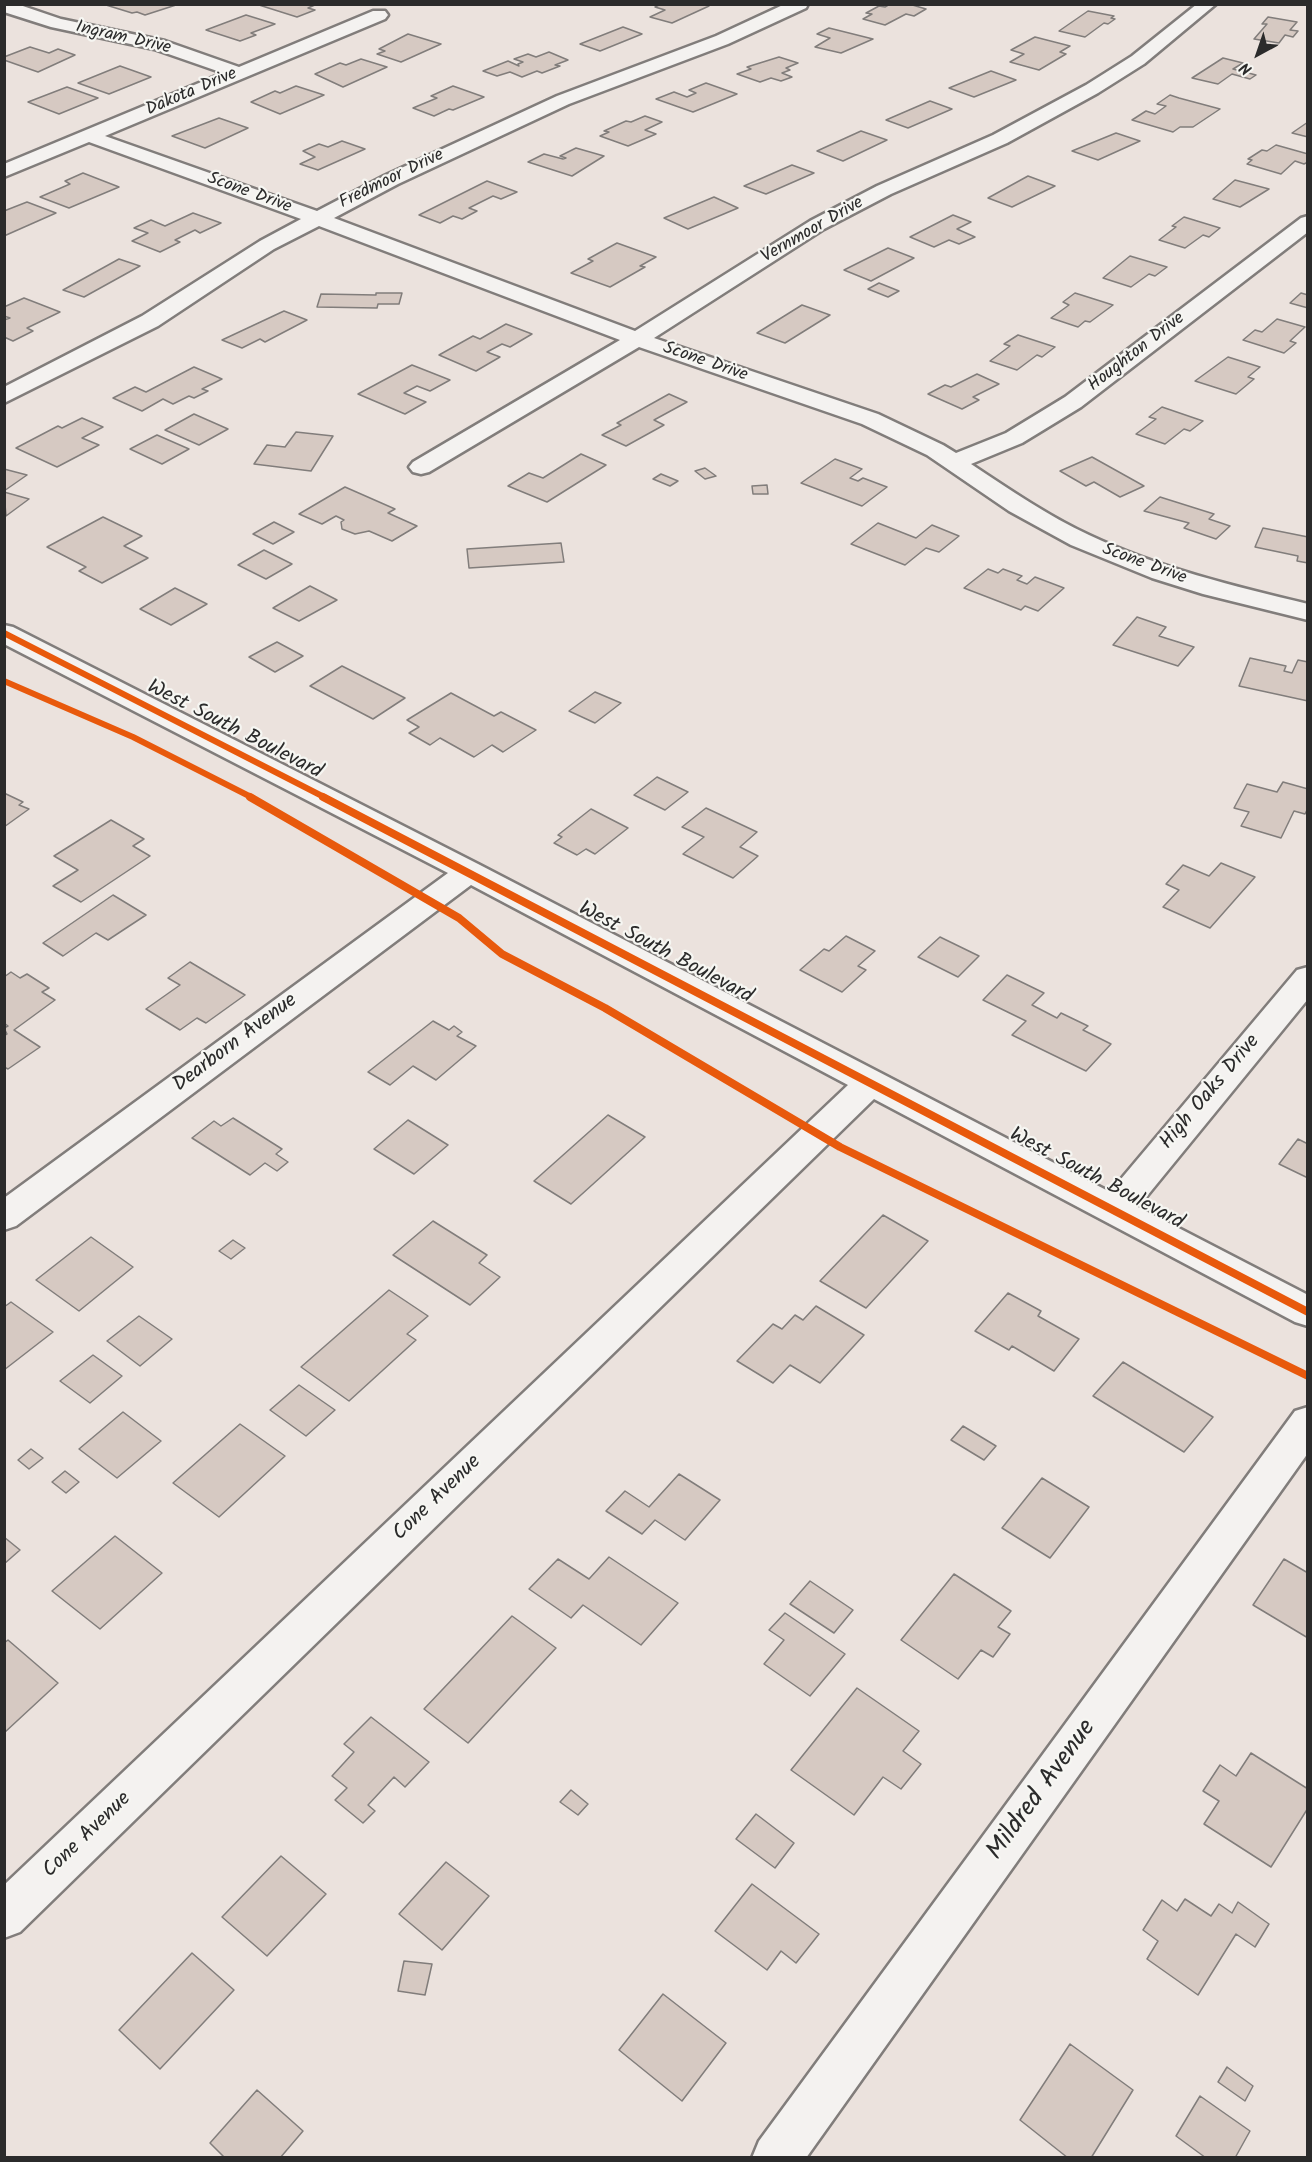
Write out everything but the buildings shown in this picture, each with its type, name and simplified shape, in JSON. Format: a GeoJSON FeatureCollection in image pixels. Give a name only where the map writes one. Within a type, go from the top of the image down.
{"type":"FeatureCollection","features":[{"type":"Feature","properties":{"kind":"street","name":"Fredmoor Drive"},"geometry":{"type":"LineString","coordinates":[[4,396],[150,321],[267,246],[316,218],[522,118],[596,87],[722,40],[800,4]]}},
{"type":"Feature","properties":{"kind":"street","name":"Vernmoor Drive"},"geometry":{"type":"LineString","coordinates":[[421,467],[637,339],[817,225],[884,190],[990,143],[1092,89],[1138,60],[1208,4]]}},
{"type":"Feature","properties":{"kind":"street","name":"Ingram Drive"},"geometry":{"type":"LineString","coordinates":[[20,7],[57,23],[159,45],[240,72]]}},
{"type":"Feature","properties":{"kind":"street","name":"Dakota Drive"},"geometry":{"type":"LineString","coordinates":[[4,171],[379,15]]}},
{"type":"Feature","properties":{"kind":"street","name":"Scone Drive"},"geometry":{"type":"LineString","coordinates":[[89,136],[316,218],[637,339],[870,419],[935,450],[1044,521],[1119,557],[1212,589],[1308,612]]}},
{"type":"Feature","properties":{"kind":"street","name":"Houghton Drive"},"geometry":{"type":"LineString","coordinates":[[953,462],[1014,438],[1073,402],[1308,222]]}},
{"type":"Feature","properties":{"kind":"street","name":"West South Boulevard"},"geometry":{"type":"LineString","coordinates":[[4,633],[469,872],[1308,1312]]}},
{"type":"Feature","properties":{"kind":"street","name":"Dearborn Avenue"},"geometry":{"type":"LineString","coordinates":[[4,1216],[469,872]]}},
{"type":"Feature","properties":{"kind":"street","name":"High Oaks Drive"},"geometry":{"type":"LineString","coordinates":[[1115,1210],[1308,977]]}},
{"type":"Feature","properties":{"kind":"street","name":"Cone Avenue"},"geometry":{"type":"LineString","coordinates":[[4,1916],[871,1082]]}},
{"type":"Feature","properties":{"kind":"street","name":"Mildred Avenue"},"geometry":{"type":"LineString","coordinates":[[776,2157],[1308,1422]]}},
{"type":"Feature","properties":{"kind":"cycle path"},"geometry":{"type":"LineString","coordinates":[[4,633],[469,872],[1308,1312]]}},
{"type":"Feature","properties":{"kind":"cycle path"},"geometry":{"type":"LineString","coordinates":[[4,681],[133,737],[260,802],[459,918],[502,954],[605,1008],[840,1147],[1308,1376]]}}]}
